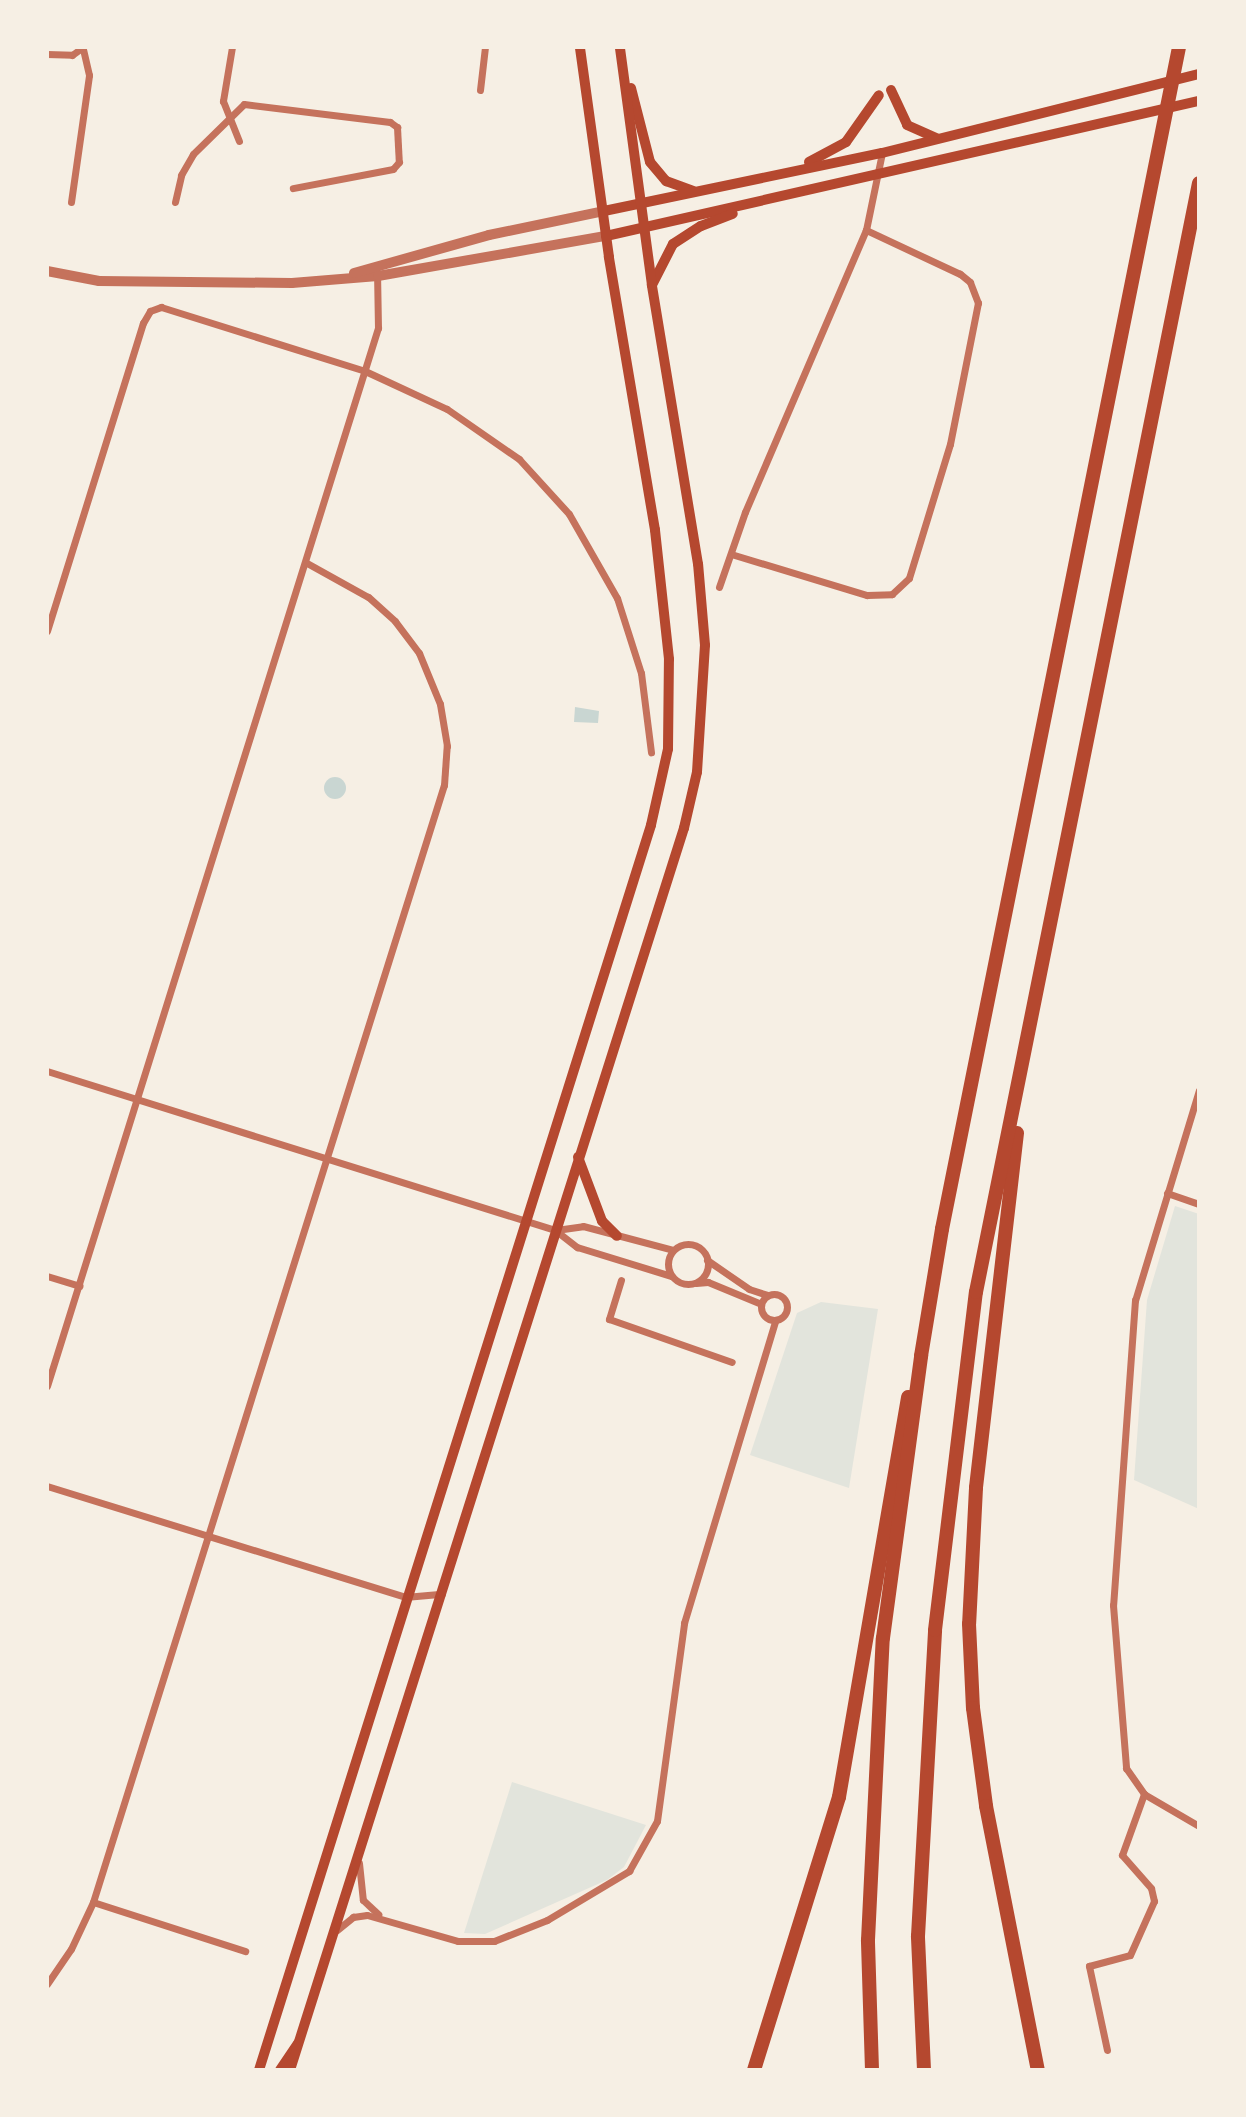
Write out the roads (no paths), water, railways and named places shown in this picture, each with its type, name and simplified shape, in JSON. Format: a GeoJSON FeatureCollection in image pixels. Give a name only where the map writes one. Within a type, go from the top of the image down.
{"type":"FeatureCollection","features":[{"type":"Feature","properties":{"kind":"highway"},"geometry":{"type":"LineString","coordinates":[[872,2070],[868,1940],[883,1638],[921,1356],[942,1229],[1180,47]]}},
{"type":"Feature","properties":{"kind":"highway"},"geometry":{"type":"LineString","coordinates":[[924,2070],[918,1936],[935,1630],[976,1292],[1199,183]]}},
{"type":"Feature","properties":{"kind":"highway"},"geometry":{"type":"LineString","coordinates":[[1028,1035],[976,1488],[970,1624],[973,1708],[986,1805],[1038,2070]]}},
{"type":"Feature","properties":{"kind":"highway"},"geometry":{"type":"LineString","coordinates":[[754,2070],[839,1797],[900,1429],[921,1356]]}},
{"type":"Feature","properties":{"kind":"main road"},"geometry":{"type":"LineString","coordinates":[[259,2070],[405,1597],[651,825],[668,749],[669,659],[663,594],[606,236],[580,47]]}},
{"type":"Feature","properties":{"kind":"main road"},"geometry":{"type":"LineString","coordinates":[[621,47],[650,162],[666,181],[695,191]]}},
{"type":"Feature","properties":{"kind":"main road"},"geometry":{"type":"LineString","coordinates":[[290,2070],[359,1862],[555,1230],[684,828],[702,729],[705,645],[698,564],[652,285],[621,47]]}},
{"type":"Feature","properties":{"kind":"main road"},"geometry":{"type":"LineString","coordinates":[[604,211],[793,168],[882,153],[1199,74]]}},
{"type":"Feature","properties":{"kind":"main road"},"geometry":{"type":"LineString","coordinates":[[891,90],[907,125],[940,139]]}},
{"type":"Feature","properties":{"kind":"main road"},"geometry":{"type":"LineString","coordinates":[[793,168],[846,142],[879,95]]}},
{"type":"Feature","properties":{"kind":"main road"},"geometry":{"type":"LineString","coordinates":[[606,236],[1199,101]]}},
{"type":"Feature","properties":{"kind":"main road"},"geometry":{"type":"LineString","coordinates":[[652,285],[671,247],[686,233],[772,200]]}},
{"type":"Feature","properties":{"kind":"main road"},"geometry":{"type":"LineString","coordinates":[[578,1157],[602,1221],[617,1236]]}},
{"type":"Feature","properties":{"kind":"main road"},"geometry":{"type":"LineString","coordinates":[[280,2070],[300,2041]]}},
{"type":"Feature","properties":{"kind":"street"},"geometry":{"type":"LineString","coordinates":[[232,47],[223,92],[227,117],[239,142]]}},
{"type":"Feature","properties":{"kind":"street"},"geometry":{"type":"LineString","coordinates":[[480,90],[485,47]]}},
{"type":"Feature","properties":{"kind":"street"},"geometry":{"type":"LineString","coordinates":[[47,54],[72,55],[83,48],[89,75],[71,202]]}},
{"type":"Feature","properties":{"kind":"street"},"geometry":{"type":"LineString","coordinates":[[175,202],[181,175],[193,154],[227,117],[250,102],[390,122],[397,127],[399,162],[393,169],[293,188]]}},
{"type":"Feature","properties":{"kind":"street"},"geometry":{"type":"LineString","coordinates":[[719,587],[866,230],[881,174],[882,153]]}},
{"type":"Feature","properties":{"kind":"street"},"geometry":{"type":"LineString","coordinates":[[377,271],[489,235],[604,211]]}},
{"type":"Feature","properties":{"kind":"street"},"geometry":{"type":"LineString","coordinates":[[731,554],[867,595],[892,594],[909,578],[950,443],[978,303],[970,282],[960,274],[866,230]]}},
{"type":"Feature","properties":{"kind":"street"},"geometry":{"type":"LineString","coordinates":[[47,271],[99,281],[239,285],[344,276],[606,236]]}},
{"type":"Feature","properties":{"kind":"street"},"geometry":{"type":"LineString","coordinates":[[47,1385],[307,563],[365,371],[380,320],[377,271]]}},
{"type":"Feature","properties":{"kind":"street"},"geometry":{"type":"LineString","coordinates":[[47,631],[143,323],[150,310],[161,307],[365,371],[447,409],[496,439],[569,514],[617,597],[641,673],[651,752]]}},
{"type":"Feature","properties":{"kind":"street"},"geometry":{"type":"LineString","coordinates":[[47,1984],[71,1949],[93,1902],[435,817],[447,746],[434,684],[407,634],[368,597],[307,563]]}},
{"type":"Feature","properties":{"kind":"street"},"geometry":{"type":"LineString","coordinates":[[47,1071],[555,1230],[577,1247],[693,1283],[708,1282],[761,1304]]}},
{"type":"Feature","properties":{"kind":"street"},"geometry":{"type":"LineString","coordinates":[[1199,1090],[1135,1300],[1114,1570],[1124,1759],[1130,1778],[1144,1794],[1199,1826]]}},
{"type":"Feature","properties":{"kind":"street"},"geometry":{"type":"LineString","coordinates":[[1167,1193],[1199,1203]]}},
{"type":"Feature","properties":{"kind":"street"},"geometry":{"type":"LineString","coordinates":[[337,1930],[353,1917],[380,1916],[458,1941],[494,1941],[547,1920],[619,1880],[645,1847],[657,1821],[684,1623],[775,1321],[786,1313],[787,1304],[780,1295],[768,1295],[749,1289],[707,1260],[693,1245],[673,1250],[583,1226],[555,1230]]}},
{"type":"Feature","properties":{"kind":"street"},"geometry":{"type":"LineString","coordinates":[[671,1276],[668,1260],[673,1250]]}},
{"type":"Feature","properties":{"kind":"street"},"geometry":{"type":"LineString","coordinates":[[693,1283],[706,1271],[707,1260]]}},
{"type":"Feature","properties":{"kind":"street"},"geometry":{"type":"LineString","coordinates":[[47,1276],[79,1286]]}},
{"type":"Feature","properties":{"kind":"street"},"geometry":{"type":"LineString","coordinates":[[621,1280],[609,1319],[732,1362]]}},
{"type":"Feature","properties":{"kind":"street"},"geometry":{"type":"LineString","coordinates":[[768,1295],[761,1304],[763,1315],[775,1321]]}},
{"type":"Feature","properties":{"kind":"street"},"geometry":{"type":"LineString","coordinates":[[47,1486],[405,1597],[442,1594]]}},
{"type":"Feature","properties":{"kind":"street"},"geometry":{"type":"LineString","coordinates":[[1107,2050],[1089,1966],[1130,1955],[1154,1900],[1152,1888],[1122,1855],[1144,1794]]}},
{"type":"Feature","properties":{"kind":"street"},"geometry":{"type":"LineString","coordinates":[[359,1862],[363,1900],[380,1916]]}},
{"type":"Feature","properties":{"kind":"street"},"geometry":{"type":"LineString","coordinates":[[93,1902],[245,1951]]}}]}
